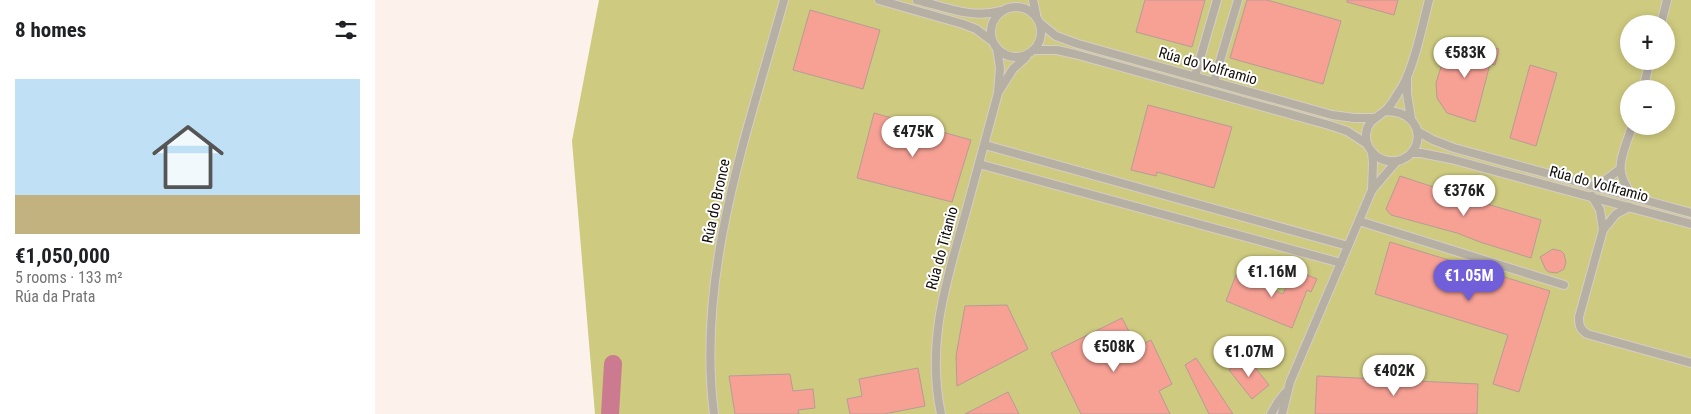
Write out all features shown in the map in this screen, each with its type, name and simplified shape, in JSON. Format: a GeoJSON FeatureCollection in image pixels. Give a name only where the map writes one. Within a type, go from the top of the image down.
{"type":"FeatureCollection","features":[{"type":"Feature","properties":{"kind":"street","name":"Rúa do Bronce"},"geometry":{"type":"LineString","coordinates":[[714,414],[711,393],[712,318],[718,261],[732,187],[784,0]]}},
{"type":"Feature","properties":{"kind":"street"},"geometry":{"type":"LineString","coordinates":[[879,0],[976,29],[992,41],[1002,53],[1011,57],[1018,58],[1027,55]]}},
{"type":"Feature","properties":{"kind":"street"},"geometry":{"type":"LineString","coordinates":[[917,0],[972,14],[988,14],[1019,6],[1036,14]]}},
{"type":"Feature","properties":{"kind":"street"},"geometry":{"type":"LineString","coordinates":[[992,41],[992,24],[996,16],[1015,0]]}},
{"type":"Feature","properties":{"kind":"street"},"geometry":{"type":"LineString","coordinates":[[998,93],[1013,69],[1035,50],[1039,42],[1041,33],[1040,23],[1033,0]]}},
{"type":"Feature","properties":{"kind":"street"},"geometry":{"type":"LineString","coordinates":[[1195,76],[1217,0]]}},
{"type":"Feature","properties":{"kind":"street"},"geometry":{"type":"LineString","coordinates":[[1214,82],[1237,0]]}},
{"type":"Feature","properties":{"kind":"street"},"geometry":{"type":"LineString","coordinates":[[1282,414],[1287,391],[1372,190],[1396,162],[1412,153],[1418,138],[1411,119],[1407,94],[1407,77],[1429,0]]}},
{"type":"Feature","properties":{"kind":"street"},"geometry":{"type":"LineString","coordinates":[[1663,15],[1667,0]]}},
{"type":"Feature","properties":{"kind":"street","name":"Rúa do Volframio"},"geometry":{"type":"LineString","coordinates":[[1040,23],[1057,36],[1078,44],[1332,115],[1373,118]]}},
{"type":"Feature","properties":{"kind":"street"},"geometry":{"type":"LineString","coordinates":[[997,48],[999,68],[998,93]]}},
{"type":"Feature","properties":{"kind":"street","name":"Rúa do Volframio"},"geometry":{"type":"LineString","coordinates":[[1035,50],[1057,50],[1075,54],[1329,124],[1347,131],[1367,144]]}},
{"type":"Feature","properties":{"kind":"street"},"geometry":{"type":"LineString","coordinates":[[1396,162],[1378,158],[1367,144],[1366,135],[1368,126],[1373,118],[1385,111],[1407,77]]}},
{"type":"Feature","properties":{"kind":"street","name":"Rúa do Titanio"},"geometry":{"type":"LineString","coordinates":[[941,414],[935,362],[938,319],[949,270],[998,93]]}},
{"type":"Feature","properties":{"kind":"street"},"geometry":{"type":"LineString","coordinates":[[1385,111],[1403,113],[1411,119]]}},
{"type":"Feature","properties":{"kind":"street","name":"Rúa do Volframio"},"geometry":{"type":"LineString","coordinates":[[1417,131],[1448,147],[1691,213]]}},
{"type":"Feature","properties":{"kind":"street"},"geometry":{"type":"LineString","coordinates":[[1629,135],[1619,170],[1624,185],[1633,197]]}},
{"type":"Feature","properties":{"kind":"street"},"geometry":{"type":"LineString","coordinates":[[985,145],[1349,246]]}},
{"type":"Feature","properties":{"kind":"street"},"geometry":{"type":"LineString","coordinates":[[1372,152],[1372,190]]}},
{"type":"Feature","properties":{"kind":"street","name":"Rúa do Volframio"},"geometry":{"type":"LineString","coordinates":[[1412,153],[1451,159],[1691,224]]}},
{"type":"Feature","properties":{"kind":"street"},"geometry":{"type":"LineString","coordinates":[[979,164],[1341,263]]}},
{"type":"Feature","properties":{"kind":"street"},"geometry":{"type":"LineString","coordinates":[[1597,187],[1619,170]]}},
{"type":"Feature","properties":{"kind":"street"},"geometry":{"type":"LineString","coordinates":[[1592,196],[1600,210],[1603,230]]}},
{"type":"Feature","properties":{"kind":"street"},"geometry":{"type":"LineString","coordinates":[[1629,207],[1616,214],[1603,230],[1579,317],[1579,324],[1581,329],[1587,334],[1691,363]]}},
{"type":"Feature","properties":{"kind":"street"},"geometry":{"type":"LineString","coordinates":[[1359,221],[1564,285]]}},
{"type":"Feature","properties":{"kind":"street"},"geometry":{"type":"LineString","coordinates":[[1271,414],[1277,402],[1287,391]]}},
{"type":"Feature","properties":{"kind":"shaded area"},"geometry":{"type":"Polygon","coordinates":[[[599,0],[1691,0],[1691,414],[595,414],[572,141],[599,0]]]}},
{"type":"Feature","properties":{"kind":"building"},"geometry":{"type":"Polygon","coordinates":[[[1145,0],[1205,0],[1192,47],[1136,32],[1145,0]]]}},
{"type":"Feature","properties":{"kind":"building"},"geometry":{"type":"Polygon","coordinates":[[[1247,0],[1267,0],[1341,21],[1323,84],[1230,58],[1247,0]]]}},
{"type":"Feature","properties":{"kind":"building"},"geometry":{"type":"Polygon","coordinates":[[[1347,0],[1398,0],[1394,15],[1347,2],[1347,0]]]}},
{"type":"Feature","properties":{"kind":"building"},"geometry":{"type":"Polygon","coordinates":[[[810,10],[880,30],[863,89],[793,70],[810,10]]]}},
{"type":"Feature","properties":{"kind":"building"},"geometry":{"type":"Polygon","coordinates":[[[1467,41],[1499,49],[1495,65],[1490,64],[1475,122],[1447,113],[1437,98],[1436,83],[1447,48],[1464,52],[1467,41]]]}},
{"type":"Feature","properties":{"kind":"building"},"geometry":{"type":"Polygon","coordinates":[[[1530,65],[1557,73],[1536,146],[1510,138],[1530,65]]]}},
{"type":"Feature","properties":{"kind":"building"},"geometry":{"type":"Polygon","coordinates":[[[1148,105],[1232,127],[1214,188],[1157,172],[1156,176],[1131,170],[1148,105]]]}},
{"type":"Feature","properties":{"kind":"building"},"geometry":{"type":"Polygon","coordinates":[[[874,113],[971,140],[952,202],[857,178],[874,113]]]}},
{"type":"Feature","properties":{"kind":"building"},"geometry":{"type":"Polygon","coordinates":[[[1400,176],[1541,220],[1531,258],[1457,233],[1391,215],[1386,209],[1400,176]]]}},
{"type":"Feature","properties":{"kind":"building"},"geometry":{"type":"Polygon","coordinates":[[[1390,242],[1550,291],[1519,392],[1493,384],[1508,335],[1375,294],[1390,242]]]}},
{"type":"Feature","properties":{"kind":"building"},"geometry":{"type":"Polygon","coordinates":[[[1553,249],[1564,254],[1566,262],[1564,269],[1557,273],[1546,270],[1540,257],[1553,249]]]}},
{"type":"Feature","properties":{"kind":"building"},"geometry":{"type":"Polygon","coordinates":[[[1293,269],[1317,279],[1311,292],[1307,290],[1292,328],[1226,301],[1236,275],[1283,294],[1293,269]]]}},
{"type":"Feature","properties":{"kind":"building"},"geometry":{"type":"Polygon","coordinates":[[[1007,305],[1028,349],[957,386],[956,356],[965,306],[1007,305]]]}},
{"type":"Feature","properties":{"kind":"building"},"geometry":{"type":"Polygon","coordinates":[[[1122,318],[1137,347],[1151,340],[1172,384],[1159,391],[1170,414],[1081,414],[1051,353],[1122,318]]]}},
{"type":"Feature","properties":{"kind":"building"},"geometry":{"type":"Polygon","coordinates":[[[1246,356],[1269,385],[1252,399],[1229,370],[1246,356]]]}},
{"type":"Feature","properties":{"kind":"building"},"geometry":{"type":"Polygon","coordinates":[[[1196,358],[1233,414],[1209,414],[1185,365],[1196,358]]]}},
{"type":"Feature","properties":{"kind":"building"},"geometry":{"type":"Polygon","coordinates":[[[918,368],[925,406],[884,414],[850,414],[847,399],[862,396],[859,379],[918,368]]]}},
{"type":"Feature","properties":{"kind":"building"},"geometry":{"type":"Polygon","coordinates":[[[790,374],[793,391],[813,389],[815,408],[798,410],[799,414],[735,414],[729,376],[790,374]]]}},
{"type":"Feature","properties":{"kind":"building"},"geometry":{"type":"Polygon","coordinates":[[[1317,376],[1478,384],[1477,414],[1315,414],[1317,376]]]}},
{"type":"Feature","properties":{"kind":"building"},"geometry":{"type":"Polygon","coordinates":[[[1008,392],[1019,414],[965,414],[1008,392]]]}},
{"type":"Feature","properties":{"kind":"waterway"},"geometry":{"type":"LineString","coordinates":[[610,414],[613,364]]}}]}
